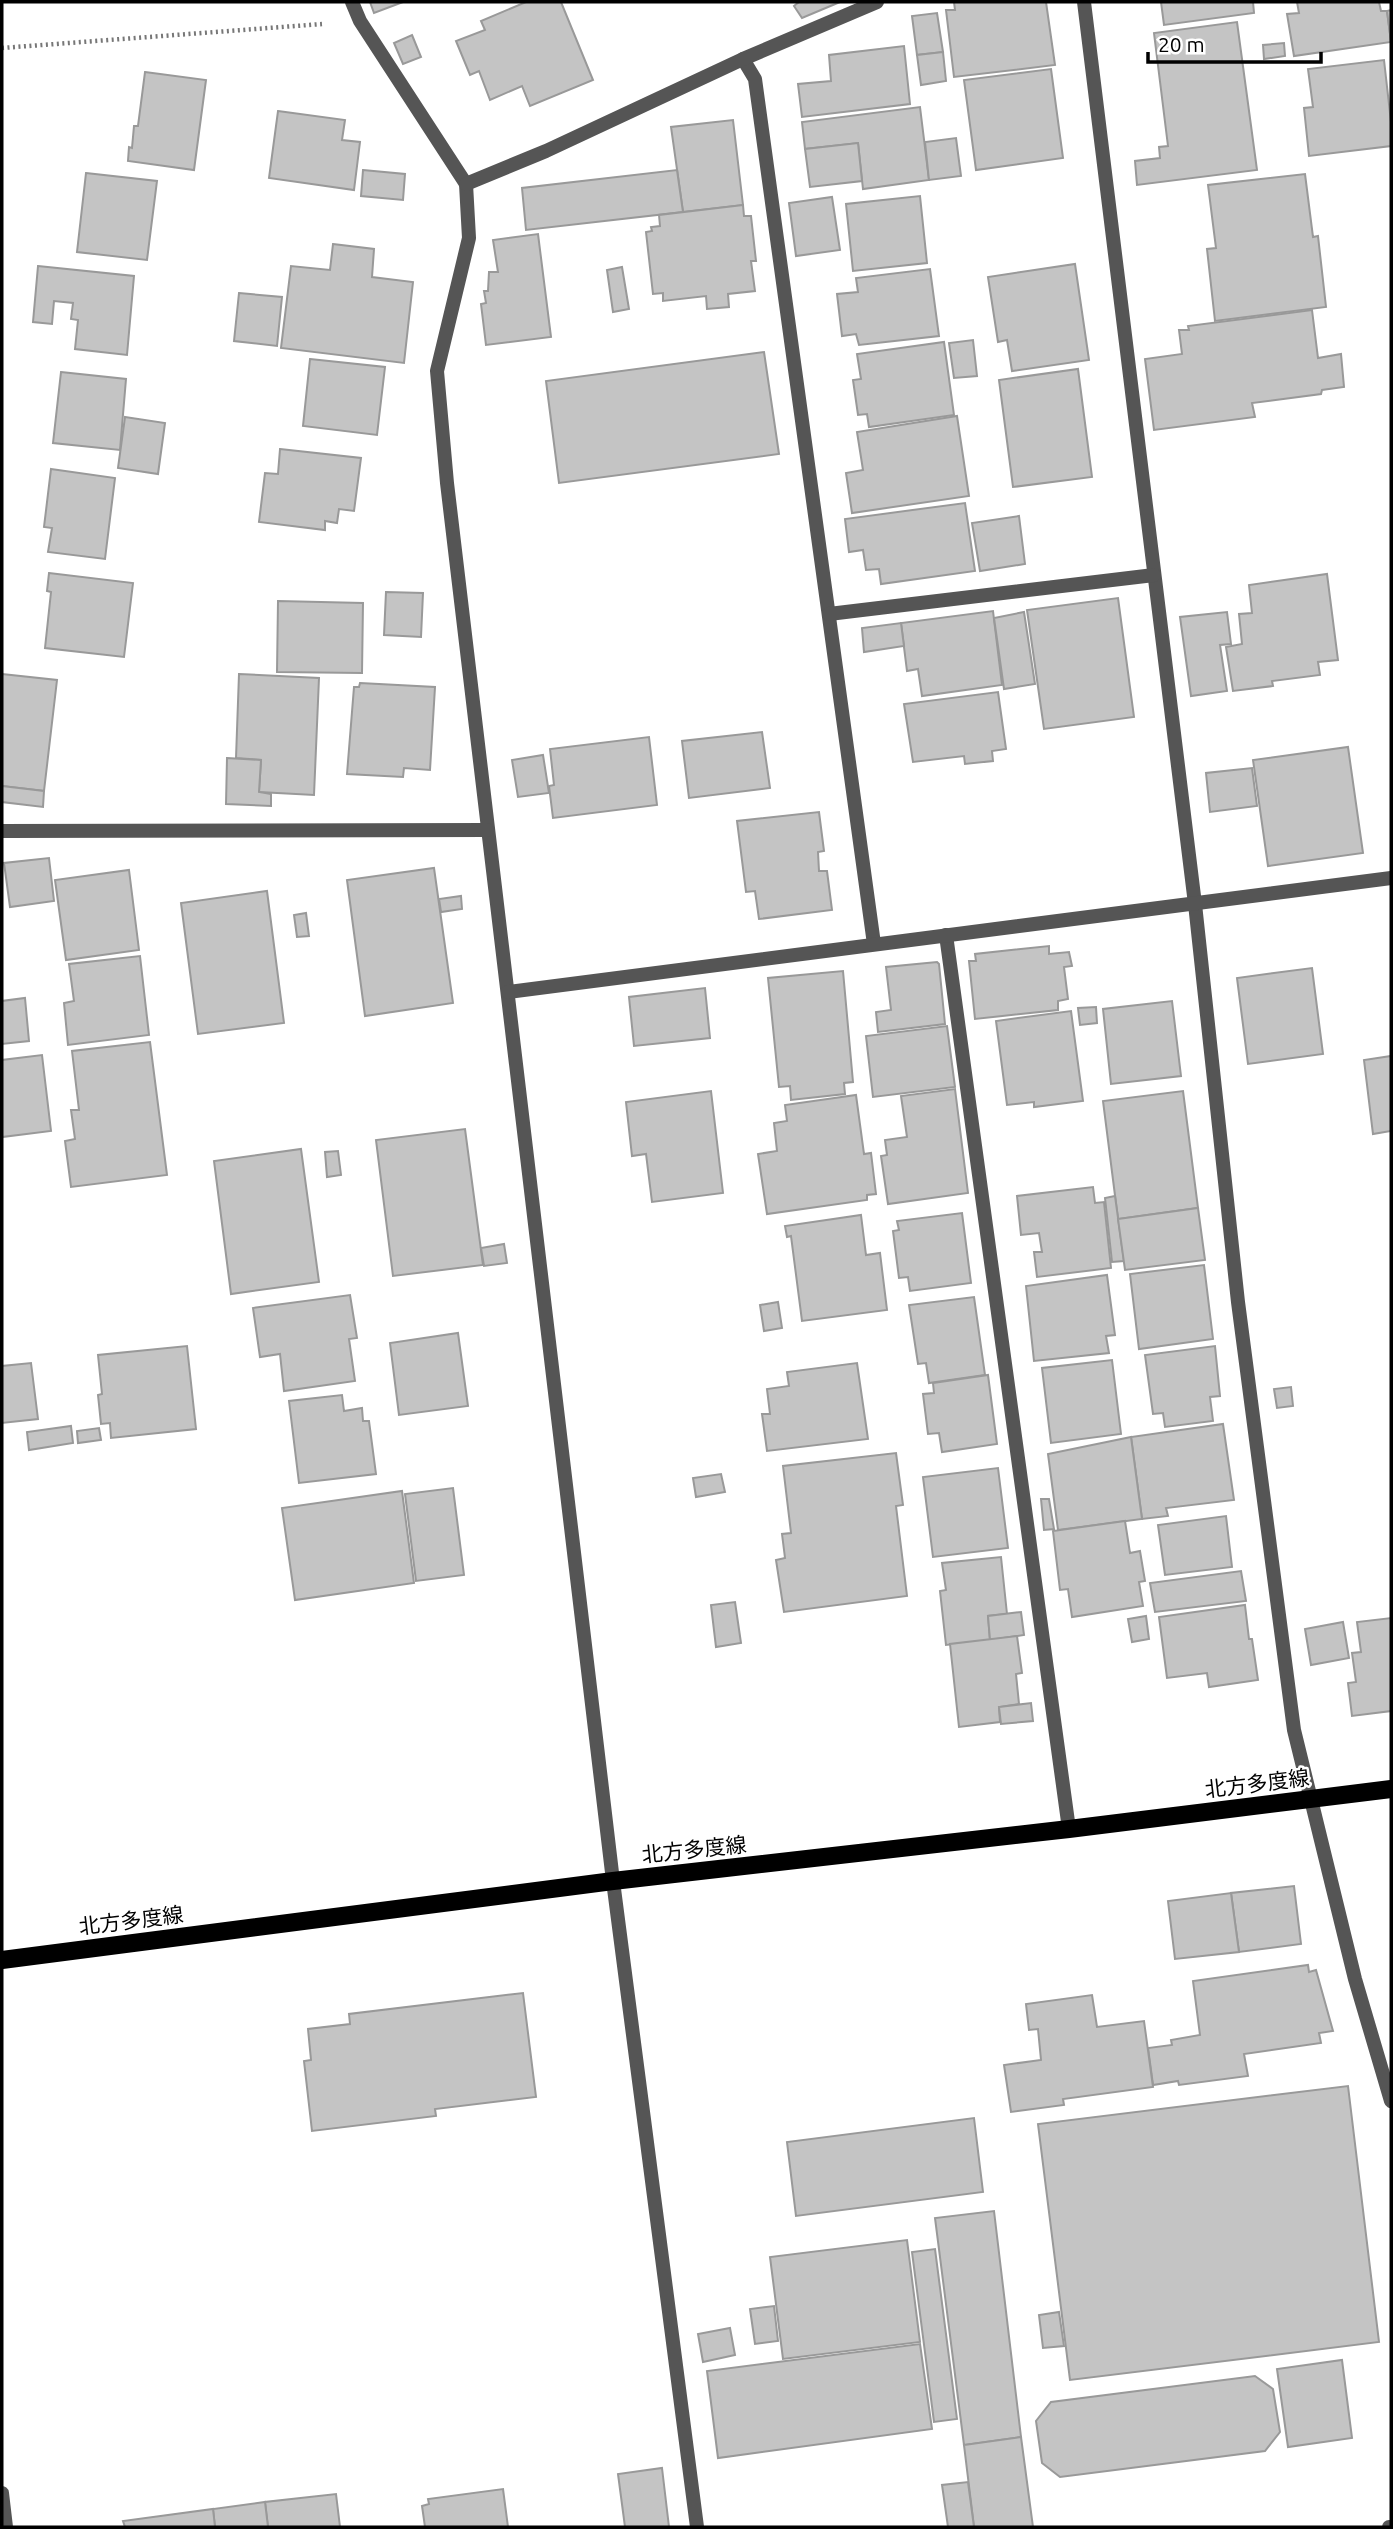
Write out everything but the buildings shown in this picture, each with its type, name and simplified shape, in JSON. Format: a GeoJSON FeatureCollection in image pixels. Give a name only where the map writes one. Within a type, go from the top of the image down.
{"type":"FeatureCollection","features":[{"type":"Feature","properties":{"kind":"main road","name":"北方多度線"},"geometry":{"type":"LineString","coordinates":[[2,1960],[613,1881],[1391,1789]]}},
{"type":"Feature","properties":{"kind":"street"},"geometry":{"type":"LineString","coordinates":[[352,2],[360,21],[466,184],[468,238],[437,372],[447,484],[613,1881],[697,2527]]}},
{"type":"Feature","properties":{"kind":"street"},"geometry":{"type":"LineString","coordinates":[[466,184],[546,151],[743,59],[877,2]]}},
{"type":"Feature","properties":{"kind":"street"},"geometry":{"type":"LineString","coordinates":[[1084,2],[1195,904],[1241,1329],[1294,1730],[1355,1979],[1391,2101]]}},
{"type":"Feature","properties":{"kind":"street"},"geometry":{"type":"LineString","coordinates":[[743,59],[755,79],[874,944]]}},
{"type":"Feature","properties":{"kind":"street"},"geometry":{"type":"LineString","coordinates":[[829,614],[1154,575]]}},
{"type":"Feature","properties":{"kind":"street"},"geometry":{"type":"LineString","coordinates":[[2,831],[486,830]]}},
{"type":"Feature","properties":{"kind":"street"},"geometry":{"type":"LineString","coordinates":[[508,992],[1391,878]]}},
{"type":"Feature","properties":{"kind":"street"},"geometry":{"type":"LineString","coordinates":[[946,935],[1069,1829]]}},
{"type":"Feature","properties":{"kind":"street"},"geometry":{"type":"LineString","coordinates":[[2,2493],[6,2527]]}},
{"type":"Feature","properties":{"kind":"path"},"geometry":{"type":"LineString","coordinates":[[2,48],[360,21]]}}]}
